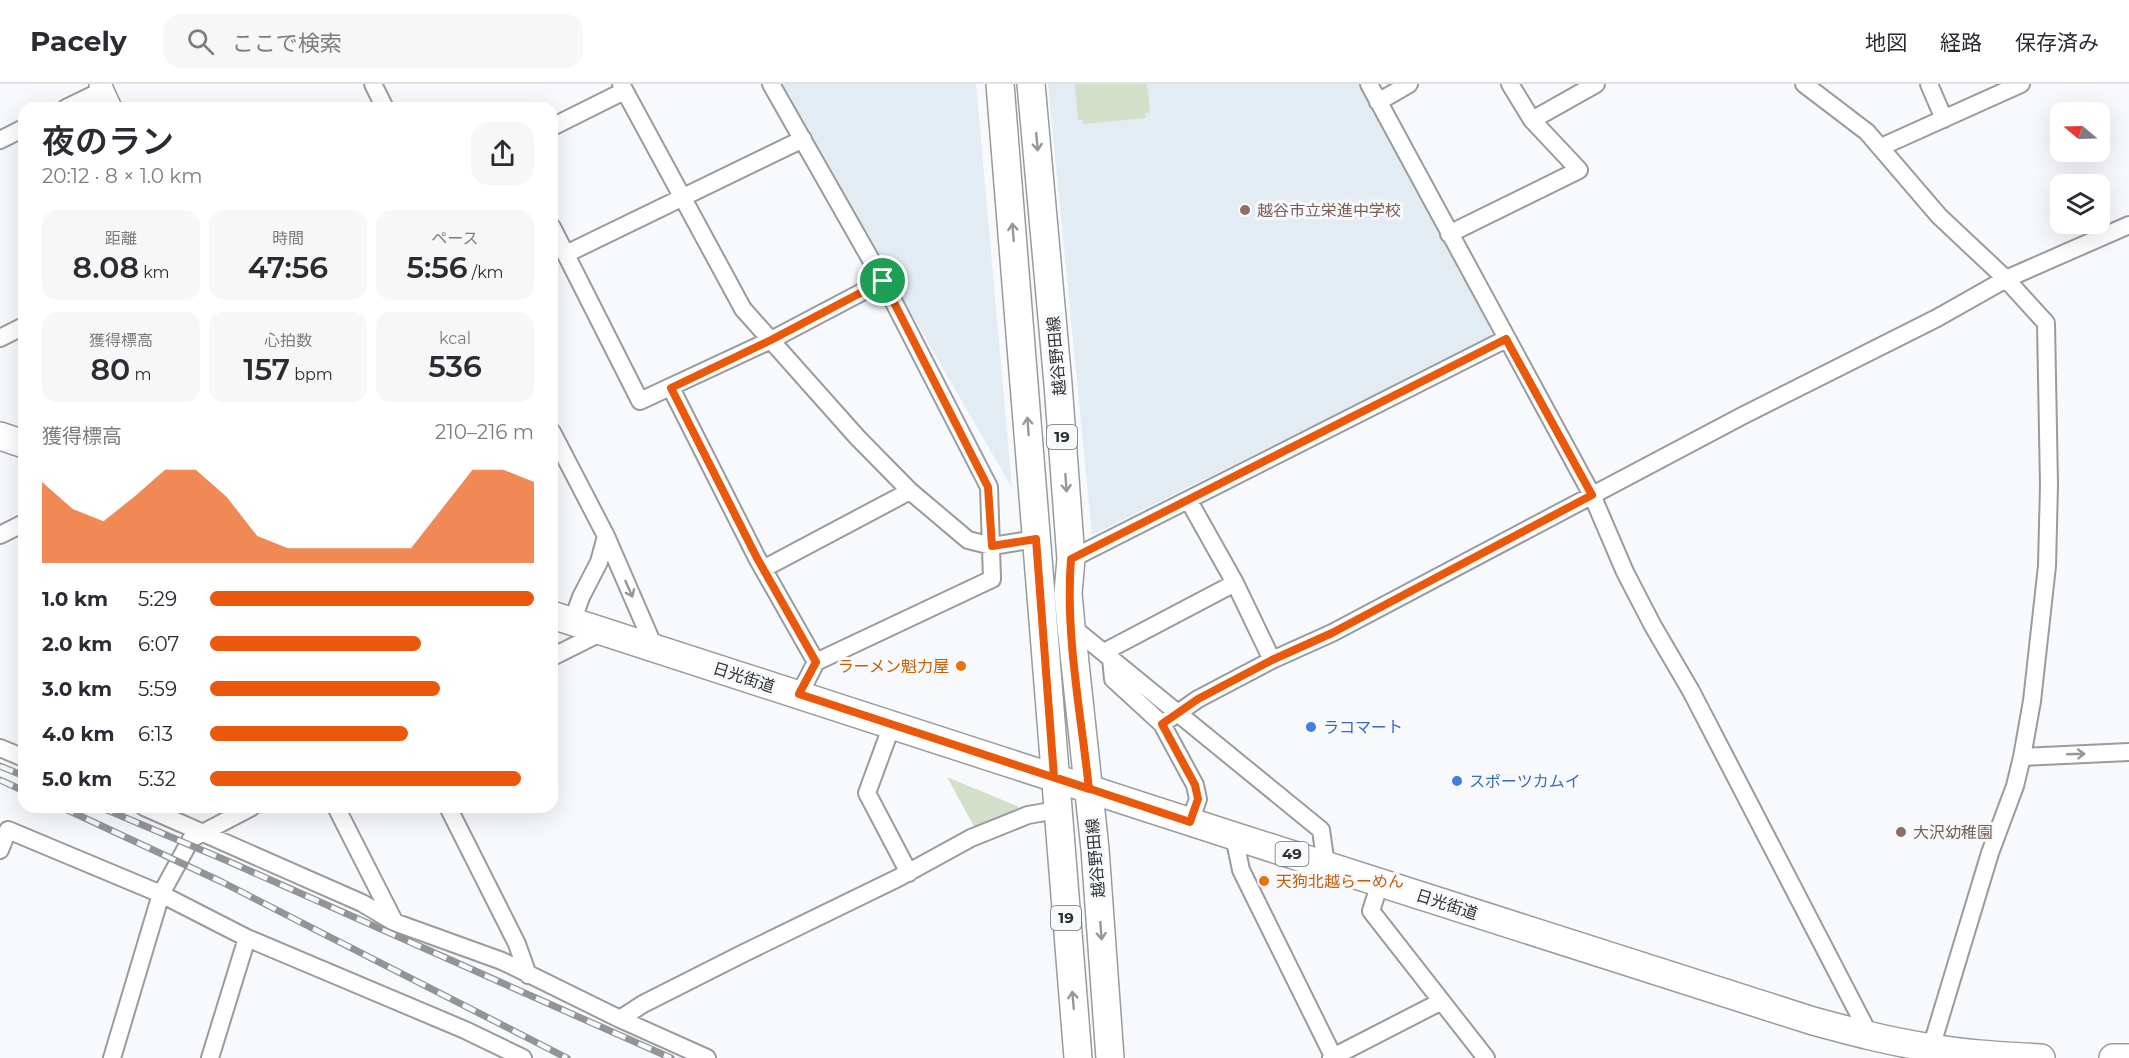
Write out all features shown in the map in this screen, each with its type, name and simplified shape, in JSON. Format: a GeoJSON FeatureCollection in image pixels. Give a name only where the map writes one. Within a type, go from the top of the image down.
{"type":"FeatureCollection","features":[{"type":"Feature","properties":{"kind":"main road","name":"越谷野田線"},"geometry":{"type":"LineString","coordinates":[[1000,84],[1078,1058]]}},
{"type":"Feature","properties":{"kind":"main road","name":"越谷野田線"},"geometry":{"type":"LineString","coordinates":[[1031,84],[1071,559],[1068,593],[1089,789],[1110,1058]]}},
{"type":"Feature","properties":{"kind":"main road"},"geometry":{"type":"LineString","coordinates":[[0,436],[18,442]]}},
{"type":"Feature","properties":{"kind":"main road","name":"日光街道"},"geometry":{"type":"LineString","coordinates":[[562,618],[1769,1008],[1925,1051],[2041,1058]]}},
{"type":"Feature","properties":{"kind":"main road"},"geometry":{"type":"LineString","coordinates":[[2113,1058],[2129,1058]]}},
{"type":"Feature","properties":{"kind":"street"},"geometry":{"type":"LineString","coordinates":[[373,84],[382,102]]}},
{"type":"Feature","properties":{"kind":"street"},"geometry":{"type":"LineString","coordinates":[[771,84],[883,281],[988,487],[992,546],[992,579],[816,662],[799,694]]}},
{"type":"Feature","properties":{"kind":"street"},"geometry":{"type":"LineString","coordinates":[[1369,84],[1592,495],[1625,572],[1691,691],[1870,1036]]}},
{"type":"Feature","properties":{"kind":"street"},"geometry":{"type":"LineString","coordinates":[[1378,102],[1409,84]]}},
{"type":"Feature","properties":{"kind":"street"},"geometry":{"type":"LineString","coordinates":[[1449,234],[1579,170],[1532,120],[1510,84]]}},
{"type":"Feature","properties":{"kind":"street"},"geometry":{"type":"LineString","coordinates":[[1532,120],[1596,84]]}},
{"type":"Feature","properties":{"kind":"street"},"geometry":{"type":"LineString","coordinates":[[1804,84],[1867,132],[1939,216],[2006,279],[2046,322],[2049,485],[2047,566],[2032,701],[2015,786],[1990,853],[1925,1051]]}},
{"type":"Feature","properties":{"kind":"street"},"geometry":{"type":"LineString","coordinates":[[1929,84],[1944,119]]}},
{"type":"Feature","properties":{"kind":"street"},"geometry":{"type":"LineString","coordinates":[[1881,147],[1944,119],[1995,89],[2021,84]]}},
{"type":"Feature","properties":{"kind":"street"},"geometry":{"type":"LineString","coordinates":[[558,124],[622,87],[743,309],[857,437],[910,491],[968,540],[992,546],[1036,539]]}},
{"type":"Feature","properties":{"kind":"street"},"geometry":{"type":"LineString","coordinates":[[82,102],[104,94]]}},
{"type":"Feature","properties":{"kind":"street"},"geometry":{"type":"LineString","coordinates":[[0,140],[18,131]]}},
{"type":"Feature","properties":{"kind":"street"},"geometry":{"type":"LineString","coordinates":[[566,254],[803,139]]}},
{"type":"Feature","properties":{"kind":"street"},"geometry":{"type":"LineString","coordinates":[[1162,724],[1198,699],[1272,660],[1332,633],[1742,416],[1937,318],[2006,279],[2129,225]]}},
{"type":"Feature","properties":{"kind":"street"},"geometry":{"type":"LineString","coordinates":[[558,239],[640,401],[771,340],[883,281]]}},
{"type":"Feature","properties":{"kind":"street"},"geometry":{"type":"LineString","coordinates":[[0,338],[18,329]]}},
{"type":"Feature","properties":{"kind":"street"},"geometry":{"type":"LineString","coordinates":[[1071,559],[1506,339]]}},
{"type":"Feature","properties":{"kind":"street"},"geometry":{"type":"LineString","coordinates":[[671,388],[763,569],[816,662]]}},
{"type":"Feature","properties":{"kind":"street"},"geometry":{"type":"LineString","coordinates":[[558,444],[606,536],[655,649]]}},
{"type":"Feature","properties":{"kind":"street"},"geometry":{"type":"LineString","coordinates":[[763,569],[910,491]]}},
{"type":"Feature","properties":{"kind":"street"},"geometry":{"type":"LineString","coordinates":[[1189,501],[1235,583],[1272,660]]}},
{"type":"Feature","properties":{"kind":"street"},"geometry":{"type":"LineString","coordinates":[[0,535],[18,526]]}},
{"type":"Feature","properties":{"kind":"street"},"geometry":{"type":"LineString","coordinates":[[562,618],[580,597],[599,562],[606,536]]}},
{"type":"Feature","properties":{"kind":"street"},"geometry":{"type":"LineString","coordinates":[[1108,655],[1235,583]]}},
{"type":"Feature","properties":{"kind":"street"},"geometry":{"type":"LineString","coordinates":[[1071,626],[1321,830],[1326,865]]}},
{"type":"Feature","properties":{"kind":"street"},"geometry":{"type":"LineString","coordinates":[[558,654],[602,632]]}},
{"type":"Feature","properties":{"kind":"street"},"geometry":{"type":"LineString","coordinates":[[1108,655],[1113,679],[1162,724],[1195,785],[1198,799],[1190,822]]}},
{"type":"Feature","properties":{"kind":"street"},"geometry":{"type":"LineString","coordinates":[[892,725],[867,793],[909,873]]}},
{"type":"Feature","properties":{"kind":"street"},"geometry":{"type":"LineString","coordinates":[[0,748],[18,756]]}},
{"type":"Feature","properties":{"kind":"street"},"geometry":{"type":"LineString","coordinates":[[2022,757],[2129,752]]}},
{"type":"Feature","properties":{"kind":"street"},"geometry":{"type":"LineString","coordinates":[[620,1019],[643,1004],[909,873],[971,838],[1028,815],[1057,810]]}},
{"type":"Feature","properties":{"kind":"street"},"geometry":{"type":"LineString","coordinates":[[158,813],[362,903],[394,922],[502,962],[707,1058]]}},
{"type":"Feature","properties":{"kind":"street"},"geometry":{"type":"LineString","coordinates":[[112,1058],[161,894],[190,839],[240,813]]}},
{"type":"Feature","properties":{"kind":"street"},"geometry":{"type":"LineString","coordinates":[[339,813],[394,922]]}},
{"type":"Feature","properties":{"kind":"street"},"geometry":{"type":"LineString","coordinates":[[451,813],[518,944],[528,975]]}},
{"type":"Feature","properties":{"kind":"street"},"geometry":{"type":"LineString","coordinates":[[0,850],[8,830],[161,894],[247,938],[465,1030],[523,1058]]}},
{"type":"Feature","properties":{"kind":"street"},"geometry":{"type":"LineString","coordinates":[[1234,836],[1240,870],[1333,1058],[1440,1002]]}},
{"type":"Feature","properties":{"kind":"street"},"geometry":{"type":"LineString","coordinates":[[1380,883],[1371,911],[1486,1058]]}},
{"type":"Feature","properties":{"kind":"street"},"geometry":{"type":"LineString","coordinates":[[210,1058],[247,938]]}},
{"type":"Feature","properties":{"kind":"shaded area"},"geometry":{"type":"Polygon","coordinates":[[[779,84],[976,84],[1012,488],[779,84]]]}},
{"type":"Feature","properties":{"kind":"shaded area","name":"越谷市立栄進中学校"},"geometry":{"type":"Polygon","coordinates":[[[1048,84],[1364,84],[1494,336],[1092,535],[1048,84]]]}},
{"type":"Feature","properties":{"kind":"green space"},"geometry":{"type":"Polygon","coordinates":[[[1075,84],[1147,84],[1150,113],[1145,113],[1146,118],[1083,124],[1083,120],[1078,120],[1075,84]]]}},
{"type":"Feature","properties":{"kind":"green space"},"geometry":{"type":"Polygon","coordinates":[[[947,777],[1019,807],[976,830],[947,777]]]}},
{"type":"Feature","properties":{"kind":"railway"},"geometry":{"type":"LineString","coordinates":[[0,766],[18,774]]}},
{"type":"Feature","properties":{"kind":"railway"},"geometry":{"type":"LineString","coordinates":[[0,780],[18,788]]}},
{"type":"Feature","properties":{"kind":"railway"},"geometry":{"type":"LineString","coordinates":[[74,813],[222,882],[567,1058]]}},
{"type":"Feature","properties":{"kind":"railway"},"geometry":{"type":"LineString","coordinates":[[114,813],[671,1058]]}},
{"type":"Feature","properties":{"kind":"place","name":"越谷市立栄進中学校"},"geometry":{"type":"Point","coordinates":[1245,210]}},
{"type":"Feature","properties":{"kind":"place","name":"ラーメン魁力屋"},"geometry":{"type":"Point","coordinates":[961,666]}},
{"type":"Feature","properties":{"kind":"place","name":"ラコマート"},"geometry":{"type":"Point","coordinates":[1311,727]}},
{"type":"Feature","properties":{"kind":"place","name":"スポーツカムイ"},"geometry":{"type":"Point","coordinates":[1457,781]}},
{"type":"Feature","properties":{"kind":"place","name":"大沢幼稚園"},"geometry":{"type":"Point","coordinates":[1901,832]}},
{"type":"Feature","properties":{"kind":"place","name":"天狗北越らーめん"},"geometry":{"type":"Point","coordinates":[1264,881]}},
{"type":"Feature","properties":{"kind":"route"},"geometry":{"type":"LineString","coordinates":[[883,281],[771,340],[671,388],[757,558],[816,662],[799,694],[1089,789],[1071,626],[1068,593],[1071,559],[1506,339],[1592,495],[1332,633],[1272,660],[1198,699],[1162,724],[1195,785],[1198,799],[1190,822],[1054,777],[1036,539],[992,546],[988,487],[883,281]]}}]}
